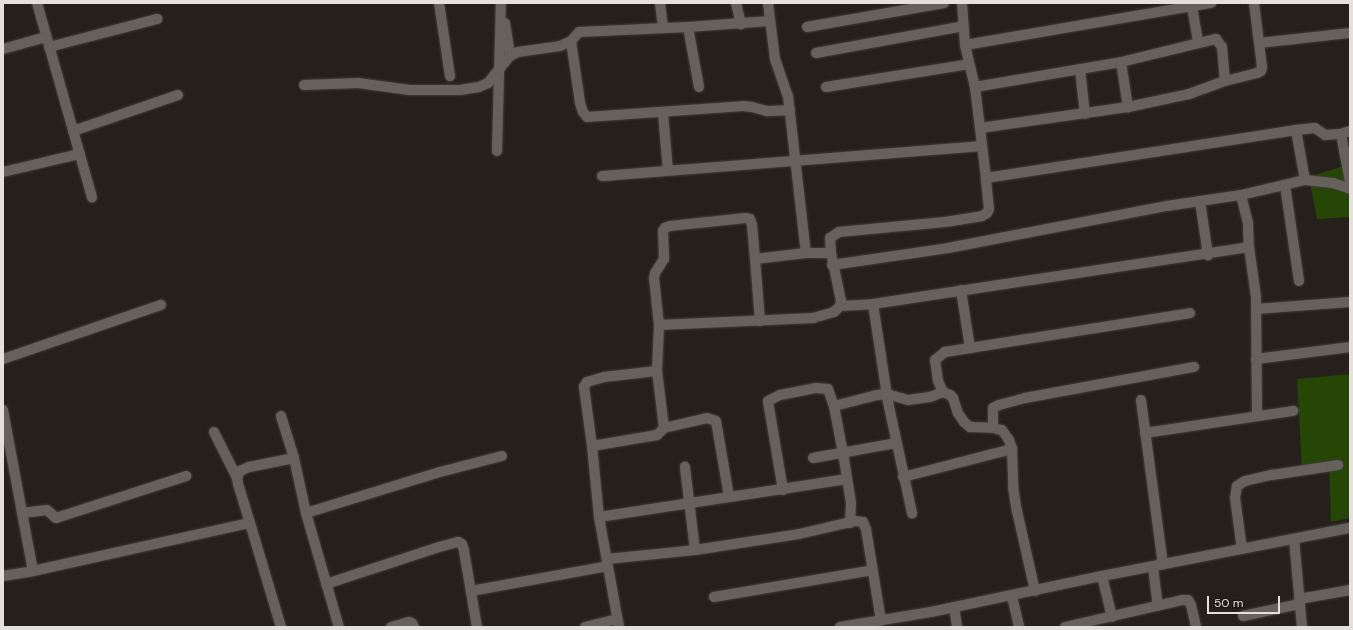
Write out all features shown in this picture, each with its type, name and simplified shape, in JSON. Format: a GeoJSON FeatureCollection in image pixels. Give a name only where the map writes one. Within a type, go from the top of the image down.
{"type":"FeatureCollection","features":[{"type":"Feature","properties":{"kind":"street"},"geometry":{"type":"LineString","coordinates":[[37,3],[92,197]]}},
{"type":"Feature","properties":{"kind":"street"},"geometry":{"type":"LineString","coordinates":[[439,3],[450,76]]}},
{"type":"Feature","properties":{"kind":"street"},"geometry":{"type":"LineString","coordinates":[[501,3],[510,56]]}},
{"type":"Feature","properties":{"kind":"street"},"geometry":{"type":"LineString","coordinates":[[497,151],[501,3]]}},
{"type":"Feature","properties":{"kind":"street"},"geometry":{"type":"LineString","coordinates":[[660,3],[663,28]]}},
{"type":"Feature","properties":{"kind":"street"},"geometry":{"type":"LineString","coordinates":[[736,3],[741,24]]}},
{"type":"Feature","properties":{"kind":"street"},"geometry":{"type":"LineString","coordinates":[[768,3],[775,58],[788,96],[806,253]]}},
{"type":"Feature","properties":{"kind":"street"},"geometry":{"type":"LineString","coordinates":[[807,26],[944,3]]}},
{"type":"Feature","properties":{"kind":"street"},"geometry":{"type":"LineString","coordinates":[[659,325],[813,318],[834,312],[840,306],[841,301],[832,265],[830,238],[839,232],[945,222],[982,216],[987,213],[989,209],[986,178],[975,87],[965,45],[962,3]]}},
{"type":"Feature","properties":{"kind":"street"},"geometry":{"type":"LineString","coordinates":[[965,45],[1211,3]]}},
{"type":"Feature","properties":{"kind":"street"},"geometry":{"type":"LineString","coordinates":[[980,128],[1128,107],[1189,94],[1225,81],[1261,71],[1262,67],[1254,3]]}},
{"type":"Feature","properties":{"kind":"street"},"geometry":{"type":"LineString","coordinates":[[1192,7],[1198,42]]}},
{"type":"Feature","properties":{"kind":"street"},"geometry":{"type":"LineString","coordinates":[[3,49],[48,42],[157,19]]}},
{"type":"Feature","properties":{"kind":"street"},"geometry":{"type":"LineString","coordinates":[[304,85],[358,83],[410,90],[460,90],[479,87],[488,83],[510,56],[518,52],[560,46],[571,41],[579,32],[741,24],[770,21]]}},
{"type":"Feature","properties":{"kind":"street"},"geometry":{"type":"LineString","coordinates":[[816,53],[964,26]]}},
{"type":"Feature","properties":{"kind":"street"},"geometry":{"type":"LineString","coordinates":[[688,27],[699,87]]}},
{"type":"Feature","properties":{"kind":"street"},"geometry":{"type":"LineString","coordinates":[[1259,43],[1350,33]]}},
{"type":"Feature","properties":{"kind":"street"},"geometry":{"type":"LineString","coordinates":[[975,87],[1121,62],[1182,48],[1211,39],[1219,41],[1222,46],[1225,81]]}},
{"type":"Feature","properties":{"kind":"street"},"geometry":{"type":"LineString","coordinates":[[571,41],[580,103],[583,112],[587,117],[663,113],[743,106],[767,111],[790,110]]}},
{"type":"Feature","properties":{"kind":"street"},"geometry":{"type":"LineString","coordinates":[[1121,62],[1128,107]]}},
{"type":"Feature","properties":{"kind":"street"},"geometry":{"type":"LineString","coordinates":[[826,87],[969,64]]}},
{"type":"Feature","properties":{"kind":"street"},"geometry":{"type":"LineString","coordinates":[[1080,69],[1085,114]]}},
{"type":"Feature","properties":{"kind":"street"},"geometry":{"type":"LineString","coordinates":[[73,131],[178,95]]}},
{"type":"Feature","properties":{"kind":"street"},"geometry":{"type":"LineString","coordinates":[[663,113],[668,171]]}},
{"type":"Feature","properties":{"kind":"street"},"geometry":{"type":"LineString","coordinates":[[986,178],[1315,128],[1325,135],[1345,132],[1350,182]]}},
{"type":"Feature","properties":{"kind":"street"},"geometry":{"type":"LineString","coordinates":[[1296,130],[1305,180]]}},
{"type":"Feature","properties":{"kind":"street"},"geometry":{"type":"LineString","coordinates":[[602,176],[981,146]]}},
{"type":"Feature","properties":{"kind":"street"},"geometry":{"type":"LineString","coordinates":[[3,172],[80,154]]}},
{"type":"Feature","properties":{"kind":"street"},"geometry":{"type":"LineString","coordinates":[[832,265],[948,248],[1066,224],[1241,195],[1305,180],[1333,183],[1350,189]]}},
{"type":"Feature","properties":{"kind":"street"},"geometry":{"type":"LineString","coordinates":[[1286,185],[1299,281]]}},
{"type":"Feature","properties":{"kind":"street"},"geometry":{"type":"LineString","coordinates":[[1241,195],[1248,224],[1249,247],[1255,280],[1257,309],[1257,415]]}},
{"type":"Feature","properties":{"kind":"street"},"geometry":{"type":"LineString","coordinates":[[1200,201],[1208,255]]}},
{"type":"Feature","properties":{"kind":"street"},"geometry":{"type":"LineString","coordinates":[[664,428],[657,372],[659,325],[654,278],[655,273],[664,259],[663,231],[665,228],[670,226],[746,218],[750,219],[752,225],[760,321]]}},
{"type":"Feature","properties":{"kind":"street"},"geometry":{"type":"LineString","coordinates":[[840,306],[873,304],[1208,255],[1249,247]]}},
{"type":"Feature","properties":{"kind":"street"},"geometry":{"type":"LineString","coordinates":[[755,260],[806,253],[830,253]]}},
{"type":"Feature","properties":{"kind":"street"},"geometry":{"type":"LineString","coordinates":[[961,290],[970,348]]}},
{"type":"Feature","properties":{"kind":"street"},"geometry":{"type":"LineString","coordinates":[[1257,309],[1350,302]]}},
{"type":"Feature","properties":{"kind":"street"},"geometry":{"type":"LineString","coordinates":[[873,304],[896,443],[912,513]]}},
{"type":"Feature","properties":{"kind":"street"},"geometry":{"type":"LineString","coordinates":[[3,358],[161,305]]}},
{"type":"Feature","properties":{"kind":"street"},"geometry":{"type":"LineString","coordinates":[[942,392],[938,381],[935,360],[945,352],[1190,313]]}},
{"type":"Feature","properties":{"kind":"street"},"geometry":{"type":"LineString","coordinates":[[1256,359],[1350,347]]}},
{"type":"Feature","properties":{"kind":"street"},"geometry":{"type":"LineString","coordinates":[[993,428],[993,408],[999,405],[1025,398],[1194,367]]}},
{"type":"Feature","properties":{"kind":"street"},"geometry":{"type":"LineString","coordinates":[[585,627],[618,623],[600,517],[584,387],[587,382],[604,377],[657,372]]}},
{"type":"Feature","properties":{"kind":"street"},"geometry":{"type":"LineString","coordinates":[[783,490],[768,401],[780,395],[824,388],[830,392],[834,406],[851,503],[850,523]]}},
{"type":"Feature","properties":{"kind":"street"},"geometry":{"type":"LineString","coordinates":[[834,406],[866,397],[887,394],[908,400],[930,397],[942,392],[953,398],[958,413],[964,422],[970,427],[1002,430],[1009,440],[1012,449],[1014,495],[1035,591]]}},
{"type":"Feature","properties":{"kind":"street"},"geometry":{"type":"LineString","coordinates":[[1141,400],[1158,566],[1158,606]]}},
{"type":"Feature","properties":{"kind":"street"},"geometry":{"type":"LineString","coordinates":[[3,410],[33,571]]}},
{"type":"Feature","properties":{"kind":"street"},"geometry":{"type":"LineString","coordinates":[[1145,433],[1257,415],[1293,411]]}},
{"type":"Feature","properties":{"kind":"street"},"geometry":{"type":"LineString","coordinates":[[281,416],[294,458],[306,513],[340,627]]}},
{"type":"Feature","properties":{"kind":"street"},"geometry":{"type":"LineString","coordinates":[[592,446],[658,435],[664,428],[707,418],[716,420],[729,496]]}},
{"type":"Feature","properties":{"kind":"street"},"geometry":{"type":"LineString","coordinates":[[214,432],[237,478],[280,627]]}},
{"type":"Feature","properties":{"kind":"street"},"geometry":{"type":"LineString","coordinates":[[813,458],[896,443]]}},
{"type":"Feature","properties":{"kind":"street"},"geometry":{"type":"LineString","coordinates":[[903,477],[1012,449]]}},
{"type":"Feature","properties":{"kind":"street"},"geometry":{"type":"LineString","coordinates":[[306,513],[440,472],[502,456]]}},
{"type":"Feature","properties":{"kind":"street"},"geometry":{"type":"LineString","coordinates":[[237,478],[240,472],[249,468],[294,458]]}},
{"type":"Feature","properties":{"kind":"street"},"geometry":{"type":"LineString","coordinates":[[1242,549],[1235,498],[1238,486],[1245,481],[1272,475],[1338,465]]}},
{"type":"Feature","properties":{"kind":"street"},"geometry":{"type":"LineString","coordinates":[[685,467],[695,550]]}},
{"type":"Feature","properties":{"kind":"street"},"geometry":{"type":"LineString","coordinates":[[22,513],[47,510],[56,518],[186,476]]}},
{"type":"Feature","properties":{"kind":"street"},"geometry":{"type":"LineString","coordinates":[[600,517],[847,479]]}},
{"type":"Feature","properties":{"kind":"street"},"geometry":{"type":"LineString","coordinates":[[471,591],[607,562],[799,534],[859,521],[865,525],[881,621]]}},
{"type":"Feature","properties":{"kind":"street"},"geometry":{"type":"LineString","coordinates":[[3,576],[33,571],[250,523]]}},
{"type":"Feature","properties":{"kind":"street"},"geometry":{"type":"LineString","coordinates":[[840,627],[881,621],[1012,596],[1102,576],[1350,528]]}},
{"type":"Feature","properties":{"kind":"street"},"geometry":{"type":"LineString","coordinates":[[1294,539],[1302,627]]}},
{"type":"Feature","properties":{"kind":"street"},"geometry":{"type":"LineString","coordinates":[[326,584],[438,547],[458,542],[462,544],[464,551],[477,627]]}},
{"type":"Feature","properties":{"kind":"street"},"geometry":{"type":"LineString","coordinates":[[714,597],[873,570]]}},
{"type":"Feature","properties":{"kind":"street"},"geometry":{"type":"LineString","coordinates":[[1102,576],[1112,618]]}},
{"type":"Feature","properties":{"kind":"street"},"geometry":{"type":"LineString","coordinates":[[1243,616],[1299,601],[1350,590]]}},
{"type":"Feature","properties":{"kind":"street"},"geometry":{"type":"LineString","coordinates":[[1012,596],[1019,627]]}},
{"type":"Feature","properties":{"kind":"street"},"geometry":{"type":"LineString","coordinates":[[1065,627],[1112,618],[1182,600],[1188,600],[1191,605],[1196,627]]}},
{"type":"Feature","properties":{"kind":"street"},"geometry":{"type":"LineString","coordinates":[[954,607],[957,627]]}},
{"type":"Feature","properties":{"kind":"street"},"geometry":{"type":"LineString","coordinates":[[391,627],[409,622],[412,623],[414,627]]}},
{"type":"Feature","properties":{"kind":"green space"},"geometry":{"type":"Polygon","coordinates":[[[1340,167],[1350,167],[1350,217],[1317,219],[1309,177],[1340,167]]]}},
{"type":"Feature","properties":{"kind":"green space"},"geometry":{"type":"Polygon","coordinates":[[[1350,374],[1350,518],[1331,522],[1329,462],[1302,468],[1297,379],[1350,374]]]}}]}
